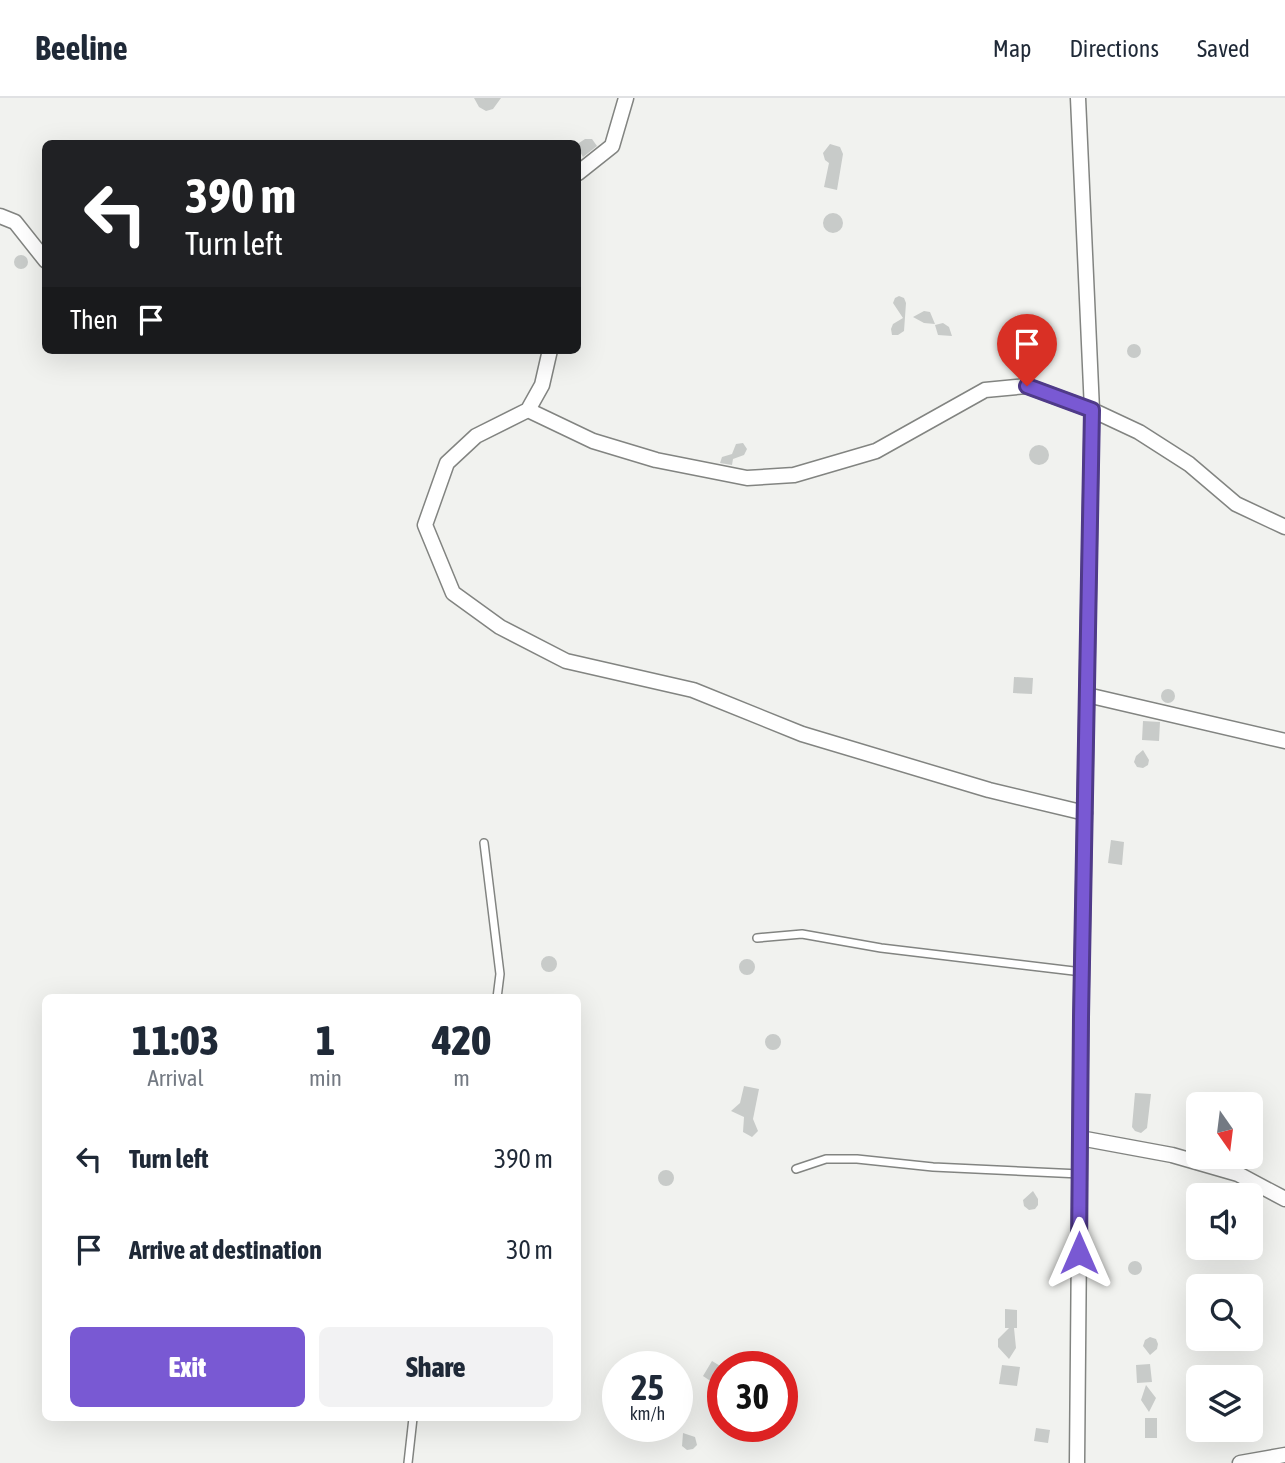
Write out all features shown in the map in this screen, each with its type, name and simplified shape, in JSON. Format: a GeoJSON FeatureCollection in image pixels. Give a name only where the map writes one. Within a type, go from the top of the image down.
{"type":"FeatureCollection","features":[{"type":"Feature","properties":{"kind":"street"},"geometry":{"type":"LineString","coordinates":[[581,171],[612,146],[626,98]]}},
{"type":"Feature","properties":{"kind":"street"},"geometry":{"type":"LineString","coordinates":[[1077,1463],[1092,410],[1078,98]]}},
{"type":"Feature","properties":{"kind":"street"},"geometry":{"type":"LineString","coordinates":[[0,216],[15,222],[42,256]]}},
{"type":"Feature","properties":{"kind":"street"},"geometry":{"type":"LineString","coordinates":[[549,354],[542,384],[527,410],[476,436],[447,463],[425,525],[453,593],[500,627],[566,662],[693,690],[802,734],[989,790],[1085,813]]}},
{"type":"Feature","properties":{"kind":"street"},"geometry":{"type":"LineString","coordinates":[[527,410],[593,441],[656,460],[747,478],[794,475],[876,451],[985,390],[1027,386],[1092,410],[1139,432],[1189,464],[1236,504],[1285,527]]}},
{"type":"Feature","properties":{"kind":"street"},"geometry":{"type":"LineString","coordinates":[[1087,695],[1285,741]]}},
{"type":"Feature","properties":{"kind":"street"},"geometry":{"type":"LineString","coordinates":[[1080,1138],[1172,1154],[1238,1174],[1285,1199]]}},
{"type":"Feature","properties":{"kind":"street"},"geometry":{"type":"LineString","coordinates":[[1240,1463],[1285,1455]]}},
{"type":"Feature","properties":{"kind":"lane"},"geometry":{"type":"LineString","coordinates":[[484,843],[500,974],[498,994]]}},
{"type":"Feature","properties":{"kind":"lane"},"geometry":{"type":"LineString","coordinates":[[757,938],[802,934],[881,948],[1082,972]]}},
{"type":"Feature","properties":{"kind":"lane"},"geometry":{"type":"LineString","coordinates":[[796,1169],[826,1159],[836,1159],[1080,1174]]}},
{"type":"Feature","properties":{"kind":"lane"},"geometry":{"type":"LineString","coordinates":[[408,1463],[413,1421]]}},
{"type":"Feature","properties":{"kind":"building"},"geometry":{"type":"Polygon","coordinates":[[[474,98],[501,98],[493,109],[486,111],[479,107],[474,98]]]}},
{"type":"Feature","properties":{"kind":"building"},"geometry":{"type":"Polygon","coordinates":[[[592,139],[597,146],[583,157],[581,142],[592,139]]]}},
{"type":"Feature","properties":{"kind":"building"},"geometry":{"type":"Polygon","coordinates":[[[830,144],[840,147],[843,154],[837,190],[824,187],[829,163],[823,153],[830,144]]]}},
{"type":"Feature","properties":{"kind":"building"},"geometry":{"type":"Polygon","coordinates":[[[833,213],[840,216],[843,223],[840,230],[833,233],[826,230],[823,223],[826,216],[833,213]]]}},
{"type":"Feature","properties":{"kind":"building"},"geometry":{"type":"Polygon","coordinates":[[[18,255],[24,255],[28,262],[24,269],[18,269],[14,265],[14,259],[18,255]]]}},
{"type":"Feature","properties":{"kind":"building"},"geometry":{"type":"Polygon","coordinates":[[[899,296],[904,298],[906,303],[904,331],[892,335],[893,324],[903,318],[893,303],[899,296]]]}},
{"type":"Feature","properties":{"kind":"building"},"geometry":{"type":"Polygon","coordinates":[[[924,311],[930,312],[935,324],[924,323],[913,317],[924,311]]]}},
{"type":"Feature","properties":{"kind":"building"},"geometry":{"type":"Polygon","coordinates":[[[943,323],[949,327],[952,336],[938,335],[935,325],[943,323]]]}},
{"type":"Feature","properties":{"kind":"building"},"geometry":{"type":"Polygon","coordinates":[[[1131,344],[1137,344],[1141,351],[1137,358],[1131,358],[1127,354],[1127,348],[1131,344]]]}},
{"type":"Feature","properties":{"kind":"building"},"geometry":{"type":"Polygon","coordinates":[[[743,443],[747,449],[744,455],[733,459],[732,465],[720,463],[722,457],[732,454],[736,444],[743,443]]]}},
{"type":"Feature","properties":{"kind":"building"},"geometry":{"type":"Polygon","coordinates":[[[1039,445],[1046,448],[1049,455],[1046,462],[1039,465],[1032,462],[1029,455],[1032,448],[1039,445]]]}},
{"type":"Feature","properties":{"kind":"building"},"geometry":{"type":"Polygon","coordinates":[[[1014,677],[1033,678],[1032,694],[1013,693],[1014,677]]]}},
{"type":"Feature","properties":{"kind":"building"},"geometry":{"type":"Polygon","coordinates":[[[1165,689],[1171,689],[1175,696],[1171,703],[1165,703],[1161,699],[1161,693],[1165,689]]]}},
{"type":"Feature","properties":{"kind":"building"},"geometry":{"type":"Polygon","coordinates":[[[1143,721],[1160,722],[1159,741],[1142,740],[1143,721]]]}},
{"type":"Feature","properties":{"kind":"building"},"geometry":{"type":"Polygon","coordinates":[[[1143,750],[1149,760],[1148,765],[1137,767],[1134,762],[1136,756],[1143,750]]]}},
{"type":"Feature","properties":{"kind":"building"},"geometry":{"type":"Polygon","coordinates":[[[1111,840],[1124,842],[1122,865],[1108,863],[1111,840]]]}},
{"type":"Feature","properties":{"kind":"building"},"geometry":{"type":"Polygon","coordinates":[[[549,956],[555,958],[555,970],[549,972],[543,970],[541,964],[543,958],[549,956]]]}},
{"type":"Feature","properties":{"kind":"building"},"geometry":{"type":"Polygon","coordinates":[[[747,959],[755,967],[747,975],[739,967],[747,959]]]}},
{"type":"Feature","properties":{"kind":"building"},"geometry":{"type":"Polygon","coordinates":[[[773,1034],[781,1042],[773,1050],[765,1042],[773,1034]]]}},
{"type":"Feature","properties":{"kind":"building"},"geometry":{"type":"Polygon","coordinates":[[[744,1086],[759,1089],[753,1119],[758,1131],[752,1137],[743,1132],[744,1117],[731,1111],[740,1103],[744,1086]]]}},
{"type":"Feature","properties":{"kind":"building"},"geometry":{"type":"Polygon","coordinates":[[[1135,1093],[1151,1094],[1147,1128],[1141,1133],[1132,1127],[1135,1093]]]}},
{"type":"Feature","properties":{"kind":"building"},"geometry":{"type":"Polygon","coordinates":[[[666,1170],[672,1172],[672,1184],[666,1186],[660,1184],[658,1178],[660,1172],[666,1170]]]}},
{"type":"Feature","properties":{"kind":"building"},"geometry":{"type":"Polygon","coordinates":[[[1033,1191],[1038,1205],[1029,1210],[1024,1206],[1023,1200],[1033,1191]]]}},
{"type":"Feature","properties":{"kind":"building"},"geometry":{"type":"Polygon","coordinates":[[[1132,1261],[1138,1261],[1142,1268],[1138,1275],[1132,1275],[1128,1271],[1128,1265],[1132,1261]]]}},
{"type":"Feature","properties":{"kind":"building"},"geometry":{"type":"Polygon","coordinates":[[[1005,1309],[1017,1310],[1017,1328],[1014,1328],[1016,1348],[1009,1359],[998,1347],[998,1339],[1009,1328],[1005,1328],[1005,1309]]]}},
{"type":"Feature","properties":{"kind":"building"},"geometry":{"type":"Polygon","coordinates":[[[1150,1337],[1156,1339],[1158,1344],[1157,1349],[1150,1355],[1143,1346],[1145,1340],[1150,1337]]]}},
{"type":"Feature","properties":{"kind":"building"},"geometry":{"type":"Polygon","coordinates":[[[1150,1364],[1152,1382],[1137,1383],[1136,1365],[1150,1364]]]}},
{"type":"Feature","properties":{"kind":"building"},"geometry":{"type":"Polygon","coordinates":[[[1002,1365],[1020,1367],[1017,1386],[999,1384],[1002,1365]]]}},
{"type":"Feature","properties":{"kind":"building"},"geometry":{"type":"Polygon","coordinates":[[[1146,1385],[1156,1398],[1149,1412],[1141,1400],[1146,1385]]]}},
{"type":"Feature","properties":{"kind":"building"},"geometry":{"type":"Polygon","coordinates":[[[1145,1418],[1157,1418],[1157,1438],[1145,1438],[1145,1418]]]}},
{"type":"Feature","properties":{"kind":"building"},"geometry":{"type":"Polygon","coordinates":[[[1036,1428],[1050,1430],[1048,1443],[1034,1441],[1036,1428]]]}},
{"type":"Feature","properties":{"kind":"building"},"geometry":{"type":"Polygon","coordinates":[[[693,1436],[695,1437],[697,1445],[693,1449],[687,1450],[682,1446],[682,1442],[693,1442],[693,1436]]]}},
{"type":"Feature","properties":{"kind":"route"},"geometry":{"type":"LineString","coordinates":[[1027,386],[1092,410],[1079,1253]]}}]}
